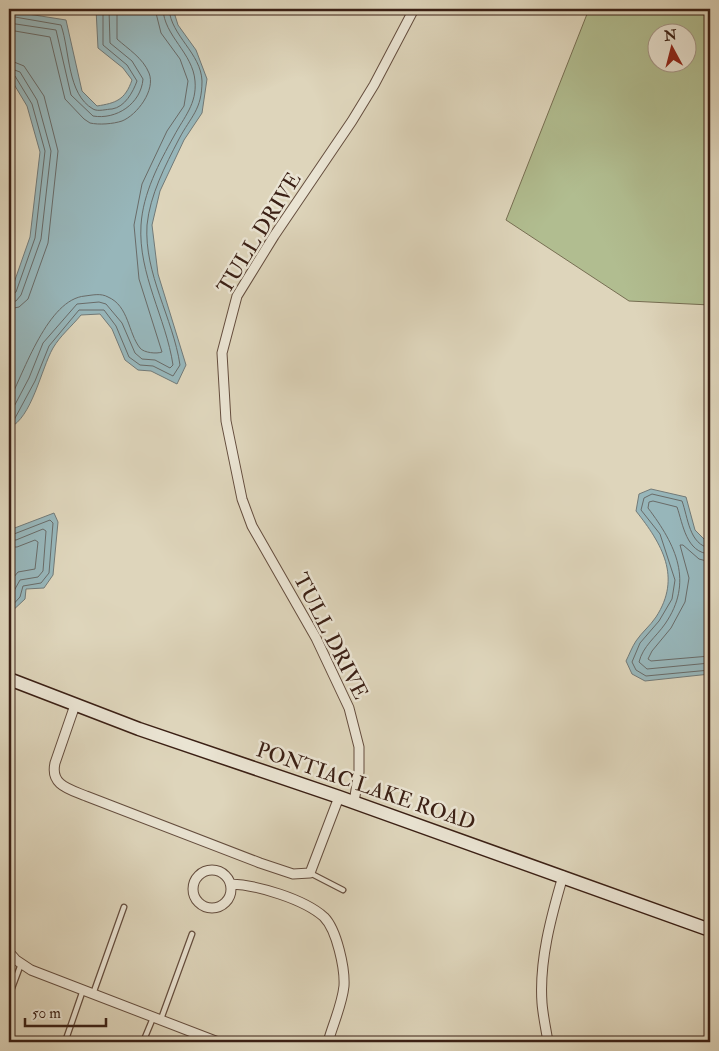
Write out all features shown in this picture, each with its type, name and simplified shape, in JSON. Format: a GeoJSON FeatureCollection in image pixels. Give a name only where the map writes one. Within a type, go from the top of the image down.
{"type":"FeatureCollection","features":[{"type":"Feature","properties":{"kind":"street","name":"TULL DRIVE"},"geometry":{"type":"LineString","coordinates":[[354,802],[359,772],[358,747],[349,708],[316,638],[252,526],[242,499],[226,421],[222,353],[237,296],[274,236],[352,122],[414,9]]}},
{"type":"Feature","properties":{"kind":"street","name":"PONTIAC LAKE ROAD"},"geometry":{"type":"LineString","coordinates":[[9,679],[140,729],[340,796],[710,930]]}},
{"type":"Feature","properties":{"kind":"street"},"geometry":{"type":"LineString","coordinates":[[75,704],[53,773],[56,780],[65,787],[260,863],[293,874],[310,873],[340,796]]}},
{"type":"Feature","properties":{"kind":"street"},"geometry":{"type":"LineString","coordinates":[[231,884],[230,897],[220,907],[207,908],[196,900],[194,894],[195,882],[198,876],[210,870],[223,873],[231,884],[264,890],[312,908],[330,925],[344,975],[344,989],[328,1042]]}},
{"type":"Feature","properties":{"kind":"street"},"geometry":{"type":"LineString","coordinates":[[548,1042],[542,1003],[542,979],[547,940],[564,876]]}},
{"type":"Feature","properties":{"kind":"street"},"geometry":{"type":"LineString","coordinates":[[9,952],[21,964],[45,976],[218,1042]]}},
{"type":"Feature","properties":{"kind":"lane"},"geometry":{"type":"LineString","coordinates":[[310,873],[343,890]]}},
{"type":"Feature","properties":{"kind":"lane"},"geometry":{"type":"LineString","coordinates":[[93,994],[124,907]]}},
{"type":"Feature","properties":{"kind":"lane"},"geometry":{"type":"LineString","coordinates":[[143,1042],[157,1019],[192,934]]}},
{"type":"Feature","properties":{"kind":"lane"},"geometry":{"type":"LineString","coordinates":[[9,996],[21,964]]}},
{"type":"Feature","properties":{"kind":"lane"},"geometry":{"type":"LineString","coordinates":[[65,1042],[83,990]]}},
{"type":"Feature","properties":{"kind":"green space"},"geometry":{"type":"Polygon","coordinates":[[[589,9],[710,9],[710,305],[629,301],[506,220],[589,9]]]}},
{"type":"Feature","properties":{"kind":"water"},"geometry":{"type":"Polygon","coordinates":[[[96,9],[173,9],[178,25],[196,50],[207,79],[202,113],[184,140],[160,191],[152,225],[158,274],[186,365],[177,384],[151,371],[138,370],[125,360],[112,329],[100,314],[81,315],[53,348],[30,404],[17,423],[9,428],[9,297],[30,237],[40,152],[27,106],[9,76],[9,11],[66,20],[82,91],[97,106],[115,102],[123,96],[132,80],[123,68],[98,48],[96,9]]]}},
{"type":"Feature","properties":{"kind":"water"},"geometry":{"type":"Polygon","coordinates":[[[651,489],[686,497],[695,530],[710,545],[710,674],[645,681],[632,674],[626,661],[636,641],[656,617],[664,602],[668,588],[666,561],[661,548],[636,511],[639,494],[651,489]]]}},
{"type":"Feature","properties":{"kind":"water"},"geometry":{"type":"Polygon","coordinates":[[[54,513],[58,522],[53,575],[44,588],[26,589],[25,599],[9,614],[9,524],[12,529],[54,513]]]}}]}
